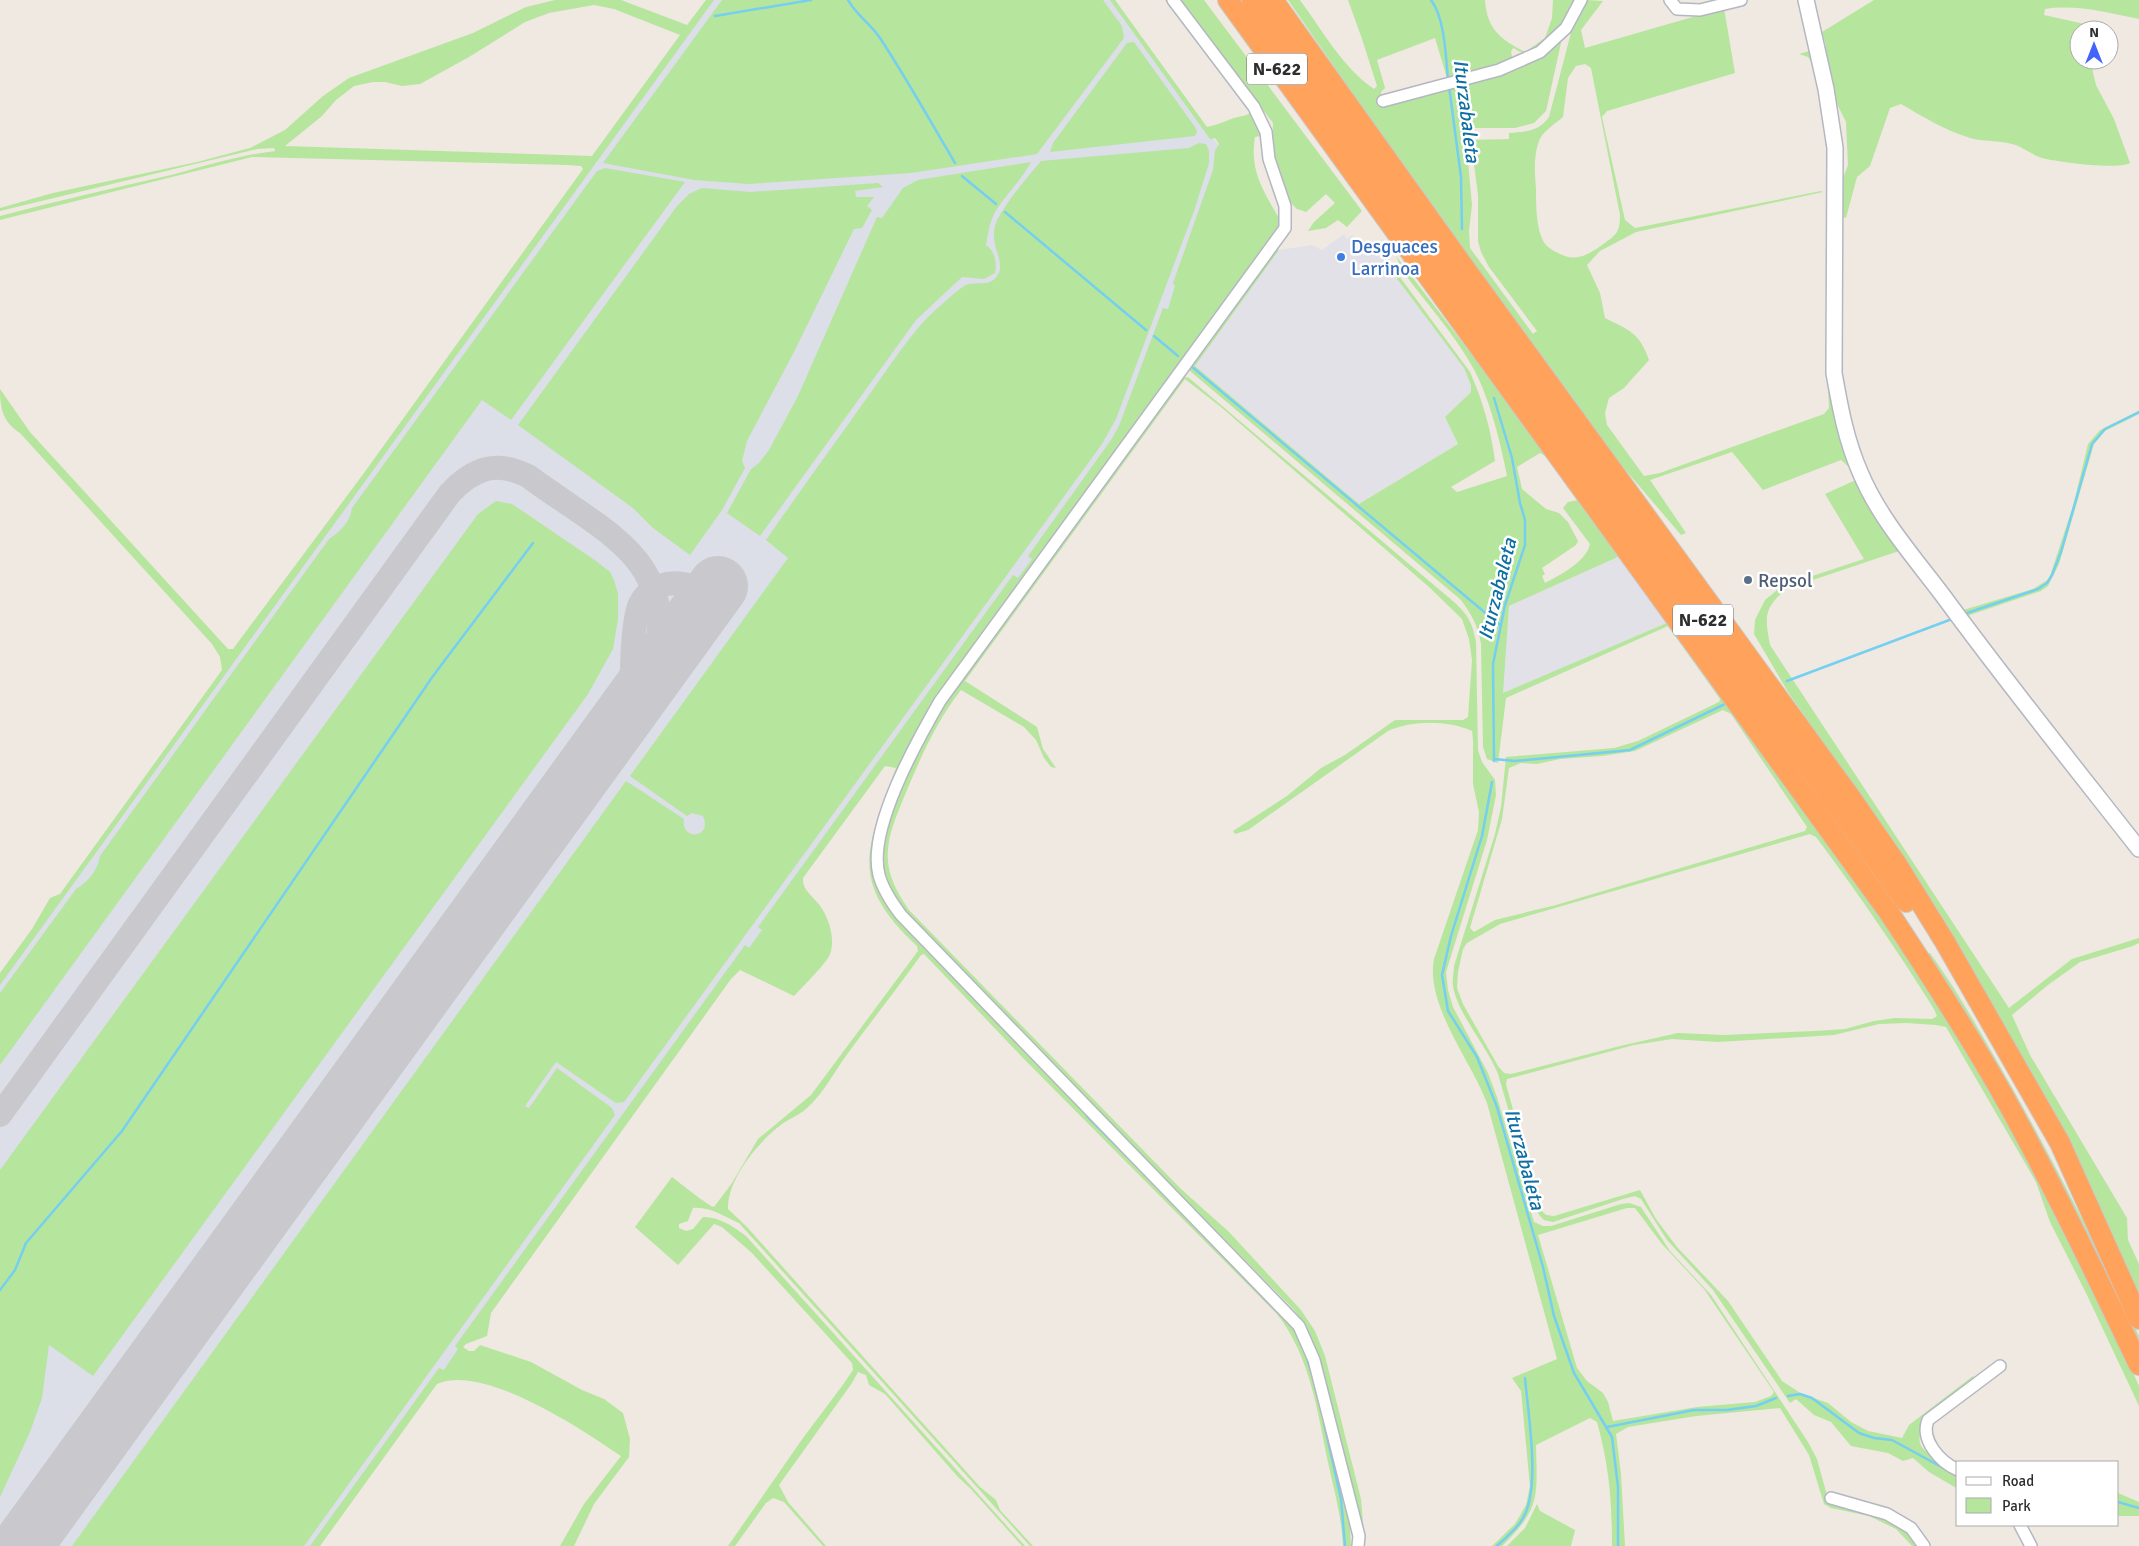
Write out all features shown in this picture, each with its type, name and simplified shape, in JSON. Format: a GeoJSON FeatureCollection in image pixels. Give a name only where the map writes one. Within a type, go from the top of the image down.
{"type":"FeatureCollection","features":[{"type":"Feature","properties":{"kind":"highway","name":"N-622"},"geometry":{"type":"LineString","coordinates":[[1228,0],[1890,914],[1949,1006],[2008,1104],[2079,1240],[2139,1365]]}},
{"type":"Feature","properties":{"kind":"highway","name":"N-622"},"geometry":{"type":"LineString","coordinates":[[1252,0],[1908,906],[1970,1001],[2032,1106],[2139,1319]]}},
{"type":"Feature","properties":{"kind":"highway"},"geometry":{"type":"LineString","coordinates":[[1273,0],[1447,244],[1851,798],[1898,866],[1945,942],[2060,1143],[2114,1266]]}},
{"type":"Feature","properties":{"kind":"street"},"geometry":{"type":"LineString","coordinates":[[1173,0],[1254,107],[1262,122],[1266,132],[1269,159],[1285,206],[1285,228],[940,701],[902,776],[885,818],[877,856],[879,874],[890,900],[901,915],[1299,1326],[1314,1360],[1359,1536],[1358,1546]]}},
{"type":"Feature","properties":{"kind":"street"},"geometry":{"type":"LineString","coordinates":[[1382,102],[1499,70],[1540,52],[1566,28],[1581,0]]}},
{"type":"Feature","properties":{"kind":"street"},"geometry":{"type":"LineString","coordinates":[[1670,0],[1677,9],[1700,10],[1741,0]]}},
{"type":"Feature","properties":{"kind":"street"},"geometry":{"type":"LineString","coordinates":[[1806,0],[1826,89],[1835,148],[1834,373],[1846,434],[1860,473],[1873,498],[1895,532],[1992,662],[2139,848]]}},
{"type":"Feature","properties":{"kind":"street"},"geometry":{"type":"LineString","coordinates":[[1956,1469],[1943,1461],[1926,1439],[1925,1428],[1928,1420],[2000,1366]]}},
{"type":"Feature","properties":{"kind":"street"},"geometry":{"type":"LineString","coordinates":[[1831,1498],[1887,1514],[1911,1528],[1924,1546]]}},
{"type":"Feature","properties":{"kind":"street"},"geometry":{"type":"LineString","coordinates":[[2021,1526],[2031,1546]]}},
{"type":"Feature","properties":{"kind":"shaded area"},"geometry":{"type":"Polygon","coordinates":[[[709,0],[1115,0],[1276,226],[317,1546],[0,1546],[0,977],[709,0]]]}},
{"type":"Feature","properties":{"kind":"shaded area"},"geometry":{"type":"Polygon","coordinates":[[[1344,234],[1347,239],[1352,235],[1361,247],[1367,243],[1391,268],[1464,368],[1471,385],[1471,392],[1445,417],[1458,444],[1359,504],[1195,366],[1279,250],[1312,245],[1322,250],[1344,234]]]}},
{"type":"Feature","properties":{"kind":"shaded area"},"geometry":{"type":"Polygon","coordinates":[[[1620,556],[1669,622],[1502,694],[1509,606],[1620,556]]]}},
{"type":"Feature","properties":{"kind":"green space"},"geometry":{"type":"Polygon","coordinates":[[[555,0],[621,0],[687,25],[706,0],[714,0],[0,985],[0,973],[32,929],[50,898],[60,894],[222,670],[220,657],[212,644],[20,433],[6,420],[2,409],[0,389],[30,432],[228,649],[233,649],[364,473],[583,169],[581,166],[567,165],[252,157],[0,220],[0,216],[43,205],[236,158],[275,151],[274,148],[257,149],[0,211],[0,208],[53,193],[197,162],[250,148],[285,130],[323,96],[349,78],[473,33],[526,7],[555,0]],[[594,5],[549,13],[525,22],[469,57],[420,84],[402,86],[385,82],[373,82],[354,86],[336,100],[322,116],[285,146],[592,156],[680,35],[614,9],[594,5]]]}},
{"type":"Feature","properties":{"kind":"green space"},"geometry":{"type":"Polygon","coordinates":[[[722,0],[1103,0],[1122,26],[1124,38],[1037,154],[911,173],[749,184],[694,180],[603,163],[722,0]]]}},
{"type":"Feature","properties":{"kind":"green space"},"geometry":{"type":"Polygon","coordinates":[[[1110,0],[1115,0],[1207,127],[1250,113],[1165,0],[1168,0],[1222,68],[1237,89],[1258,125],[1261,136],[1255,137],[1254,160],[1256,171],[1263,190],[1280,220],[1279,227],[962,661],[888,797],[878,888],[1289,1318],[1310,1356],[1350,1525],[1351,1546],[1343,1546],[1336,1497],[1312,1387],[1298,1349],[1289,1331],[1277,1314],[1024,1059],[924,954],[921,955],[813,1102],[798,1115],[773,1131],[755,1150],[733,1185],[728,1209],[746,1226],[980,1487],[996,1500],[1000,1510],[1033,1546],[1030,1546],[739,1223],[711,1210],[693,1208],[688,1221],[679,1224],[679,1228],[686,1231],[693,1229],[703,1217],[709,1217],[726,1223],[746,1236],[1025,1546],[1022,1546],[958,1477],[885,1394],[869,1385],[866,1375],[858,1372],[779,1485],[788,1502],[826,1546],[823,1546],[784,1502],[773,1498],[766,1503],[735,1546],[728,1546],[853,1370],[852,1363],[752,1253],[722,1227],[714,1224],[678,1265],[635,1227],[672,1177],[714,1207],[732,1183],[758,1139],[811,1095],[918,951],[917,946],[895,923],[880,902],[872,882],[869,863],[871,842],[896,768],[885,766],[803,878],[805,888],[820,906],[828,920],[832,944],[828,958],[794,996],[740,970],[731,979],[491,1313],[487,1336],[463,1347],[469,1351],[474,1351],[480,1345],[531,1362],[582,1390],[604,1399],[623,1413],[630,1439],[629,1457],[594,1504],[574,1546],[560,1546],[584,1504],[621,1456],[583,1431],[532,1402],[480,1383],[457,1380],[437,1384],[320,1546],[310,1546],[439,1368],[444,1370],[458,1349],[455,1346],[745,945],[749,948],[762,930],[758,927],[1013,575],[1018,578],[1032,559],[1028,556],[1119,426],[1163,308],[1168,309],[1175,286],[1173,283],[1213,170],[1215,151],[1219,144],[1215,138],[1210,139],[1110,0]]]}},
{"type":"Feature","properties":{"kind":"green space"},"geometry":{"type":"Polygon","coordinates":[[[1179,0],[1204,0],[1362,211],[1347,227],[1338,220],[1326,228],[1308,231],[1314,222],[1335,203],[1326,194],[1306,212],[1297,209],[1290,202],[1272,147],[1273,123],[1179,0]]]}},
{"type":"Feature","properties":{"kind":"green space"},"geometry":{"type":"Polygon","coordinates":[[[1288,0],[1300,0],[1343,60],[1374,89],[1377,86],[1348,0],[1485,0],[1489,19],[1496,32],[1525,52],[1545,38],[1552,18],[1553,0],[1578,0],[1555,32],[1541,47],[1528,54],[1513,48],[1511,52],[1513,61],[1447,78],[1435,38],[1377,60],[1385,88],[1381,92],[1382,105],[1515,69],[1535,61],[1556,41],[1561,43],[1546,111],[1534,123],[1515,128],[1471,128],[1471,140],[1509,139],[1509,133],[1532,130],[1545,122],[1549,117],[1573,25],[1586,0],[1603,1],[1581,30],[1585,48],[1724,8],[1735,73],[1607,111],[1602,117],[1625,220],[1635,228],[1823,192],[1636,232],[1600,251],[1587,265],[1600,293],[1605,318],[1633,333],[1642,344],[1649,360],[1624,388],[1609,398],[1605,413],[1607,425],[1644,476],[1660,473],[1824,414],[1829,408],[1826,343],[1829,156],[1825,122],[1813,65],[1808,57],[1799,54],[1813,50],[1829,119],[1830,341],[1852,464],[1850,468],[1841,460],[1763,490],[1732,452],[1650,480],[1686,533],[1681,535],[1606,447],[1437,215],[1288,0]],[[1585,64],[1576,66],[1568,78],[1563,117],[1546,131],[1541,138],[1535,159],[1537,211],[1543,241],[1547,246],[1560,254],[1571,257],[1587,254],[1607,242],[1618,230],[1620,221],[1591,68],[1585,64]],[[1472,149],[1467,151],[1472,205],[1469,231],[1470,248],[1533,334],[1537,331],[1489,267],[1481,252],[1478,241],[1478,195],[1472,149]]]}},
{"type":"Feature","properties":{"kind":"green space"},"geometry":{"type":"Polygon","coordinates":[[[1874,0],[2139,0],[2139,19],[2092,10],[2069,8],[2045,9],[2044,15],[2069,21],[2069,70],[2092,70],[2096,85],[2114,119],[2130,163],[2113,166],[2046,159],[2012,144],[1975,139],[1961,135],[1934,123],[1901,104],[1890,108],[1870,166],[1857,177],[1846,218],[1838,215],[1839,189],[1848,165],[1846,122],[1830,90],[1820,48],[1826,46],[1822,32],[1874,0]]]}},
{"type":"Feature","properties":{"kind":"green space"},"geometry":{"type":"Polygon","coordinates":[[[1134,42],[1195,127],[1197,131],[1195,136],[1050,152],[1053,143],[1127,43],[1134,42]]]}},
{"type":"Feature","properties":{"kind":"green space"},"geometry":{"type":"Polygon","coordinates":[[[1199,143],[1206,144],[1209,151],[1209,163],[1194,211],[1116,419],[1102,444],[624,1102],[616,1103],[556,1062],[525,1106],[529,1108],[557,1068],[612,1108],[615,1115],[304,1546],[72,1546],[626,781],[684,819],[684,826],[691,834],[700,833],[704,829],[703,816],[692,813],[687,816],[630,776],[788,558],[766,540],[903,347],[926,319],[958,291],[966,285],[987,283],[997,276],[1000,271],[1000,265],[994,240],[995,226],[1003,210],[1022,184],[1041,161],[1189,148],[1199,143]]]}},
{"type":"Feature","properties":{"kind":"green space"},"geometry":{"type":"Polygon","coordinates":[[[1031,162],[998,207],[991,222],[986,245],[995,258],[995,273],[984,279],[962,277],[916,320],[760,536],[727,513],[751,469],[759,463],[769,450],[798,396],[877,217],[882,218],[903,188],[918,180],[1031,162]]]}},
{"type":"Feature","properties":{"kind":"green space"},"geometry":{"type":"Polygon","coordinates":[[[605,168],[685,182],[511,420],[482,400],[0,1065],[0,993],[76,889],[92,875],[100,856],[329,539],[344,526],[352,508],[597,171],[605,168]]]}},
{"type":"Feature","properties":{"kind":"green space"},"geometry":{"type":"Polygon","coordinates":[[[878,183],[883,187],[855,191],[856,197],[874,197],[867,206],[872,210],[862,228],[854,229],[795,350],[747,441],[742,461],[745,468],[722,510],[690,555],[653,528],[633,508],[518,425],[677,206],[689,194],[702,188],[750,192],[878,183]]]}},
{"type":"Feature","properties":{"kind":"green space"},"geometry":{"type":"Polygon","coordinates":[[[1274,249],[1279,250],[1195,366],[1359,504],[1458,444],[1445,417],[1471,392],[1471,385],[1464,368],[1386,264],[1391,265],[1470,372],[1486,416],[1495,461],[1451,487],[1457,492],[1507,476],[1494,420],[1484,391],[1472,366],[1456,341],[1402,270],[1396,256],[1499,390],[1547,457],[1540,453],[1517,467],[1522,489],[1546,509],[1559,513],[1568,522],[1578,541],[1576,545],[1542,568],[1545,574],[1542,576],[1545,583],[1578,562],[1588,550],[1590,544],[1563,508],[1568,502],[1579,500],[1620,556],[1509,606],[1503,693],[1669,622],[1905,952],[1953,1025],[2028,1158],[2120,1343],[2139,1386],[2139,1406],[2087,1295],[2050,1222],[2036,1182],[1946,1027],[1906,1023],[1879,1024],[1834,1035],[1718,1042],[1672,1039],[1634,1045],[1507,1079],[1506,1084],[1540,1209],[1546,1215],[1554,1216],[1640,1190],[1656,1219],[1677,1247],[1728,1301],[1782,1381],[1802,1394],[1828,1403],[1851,1422],[1868,1431],[1902,1438],[1909,1425],[1973,1376],[1978,1381],[1922,1425],[1920,1435],[1921,1446],[1927,1453],[1956,1472],[1956,1488],[1929,1472],[1913,1458],[1903,1461],[1888,1453],[1851,1446],[1831,1422],[1814,1415],[1796,1399],[1790,1403],[1713,1290],[1667,1240],[1641,1199],[1635,1196],[1623,1199],[1553,1222],[1544,1220],[1539,1215],[1498,1074],[1460,1007],[1453,984],[1454,966],[1495,834],[1501,807],[1506,757],[1614,748],[1638,741],[1719,702],[1720,699],[1668,626],[1506,698],[1498,763],[1487,759],[1483,747],[1481,644],[1474,621],[1461,600],[1190,371],[1188,366],[1274,249]],[[1723,710],[1635,751],[1560,759],[1537,764],[1521,763],[1509,768],[1502,819],[1470,928],[1474,932],[1495,920],[1556,905],[1805,831],[1807,827],[1731,714],[1723,710]],[[1810,834],[1500,924],[1467,943],[1463,949],[1457,988],[1463,1004],[1498,1066],[1504,1073],[1511,1074],[1678,1033],[1723,1035],[1815,1031],[1845,1029],[1874,1021],[1895,1018],[1932,1019],[1937,1016],[1906,965],[1816,837],[1810,834]]]}},
{"type":"Feature","properties":{"kind":"green space"},"geometry":{"type":"Polygon","coordinates":[[[1181,376],[1189,378],[1454,602],[1469,619],[1476,641],[1478,750],[1482,762],[1495,780],[1496,795],[1487,840],[1446,972],[1448,990],[1453,1007],[1488,1073],[1497,1097],[1534,1222],[1543,1226],[1551,1226],[1621,1204],[1629,1203],[1641,1207],[1670,1251],[1711,1295],[1808,1442],[1817,1459],[1828,1499],[1899,1523],[1921,1546],[1912,1546],[1896,1529],[1869,1516],[1831,1508],[1824,1504],[1809,1455],[1780,1408],[1696,1416],[1628,1427],[1616,1434],[1621,1474],[1625,1546],[1612,1546],[1607,1468],[1597,1422],[1590,1418],[1536,1445],[1536,1490],[1530,1511],[1524,1522],[1502,1546],[1492,1546],[1515,1524],[1526,1505],[1530,1486],[1521,1391],[1512,1378],[1557,1359],[1487,1103],[1451,1032],[1436,995],[1433,976],[1434,959],[1478,830],[1479,812],[1473,784],[1472,731],[1441,723],[1419,723],[1388,731],[1248,830],[1235,834],[1233,831],[1287,796],[1321,768],[1345,755],[1395,720],[1463,720],[1468,717],[1472,660],[1469,639],[1462,619],[1429,587],[1221,407],[1185,379],[965,681],[1037,727],[1043,749],[1056,768],[1051,767],[1044,758],[1036,740],[1024,727],[961,690],[943,716],[921,758],[895,819],[888,850],[890,874],[909,910],[1181,1189],[1229,1232],[1301,1310],[1315,1331],[1325,1356],[1361,1499],[1365,1546],[1359,1546],[1341,1449],[1328,1388],[1320,1361],[1310,1335],[1294,1310],[898,907],[890,892],[882,864],[883,845],[888,823],[907,775],[952,691],[1181,376]],[[1627,1208],[1538,1235],[1577,1368],[1587,1381],[1603,1393],[1608,1402],[1613,1421],[1697,1407],[1755,1402],[1771,1396],[1774,1392],[1704,1289],[1662,1244],[1635,1208],[1627,1208]]]}},
{"type":"Feature","properties":{"kind":"green space"},"geometry":{"type":"Polygon","coordinates":[[[2139,411],[2139,414],[2105,431],[2094,444],[2059,564],[2048,586],[2041,591],[1967,616],[1963,610],[2033,589],[2049,579],[2073,506],[2088,444],[2100,430],[2139,411]]]}},
{"type":"Feature","properties":{"kind":"green space"},"geometry":{"type":"Polygon","coordinates":[[[1858,479],[1902,550],[1786,589],[1773,602],[1768,614],[1767,627],[1770,645],[2009,1008],[2072,959],[2139,938],[2139,943],[2133,946],[2080,962],[2048,985],[2012,1015],[2030,1055],[2127,1218],[2128,1240],[2139,1264],[2139,1296],[1865,803],[1788,692],[1754,634],[1755,620],[1765,600],[1782,586],[1864,559],[1825,494],[1858,479]]]}},
{"type":"Feature","properties":{"kind":"green space"},"geometry":{"type":"Polygon","coordinates":[[[496,501],[512,504],[610,572],[618,594],[618,619],[613,649],[588,694],[93,1376],[49,1345],[42,1398],[30,1432],[0,1497],[0,1170],[478,514],[496,501]]]}},
{"type":"Feature","properties":{"kind":"green space"},"geometry":{"type":"Polygon","coordinates":[[[1928,953],[1939,965],[1956,991],[2014,1090],[2087,1230],[2139,1336],[2139,1351],[1928,958],[1928,953]]]}},
{"type":"Feature","properties":{"kind":"green space"},"geometry":{"type":"Polygon","coordinates":[[[2119,1493],[2139,1502],[2139,1516],[2119,1516],[2119,1493]]]}},
{"type":"Feature","properties":{"kind":"green space"},"geometry":{"type":"Polygon","coordinates":[[[1537,1504],[1540,1511],[1575,1530],[1571,1546],[1507,1546],[1525,1528],[1537,1504]]]}},
{"type":"Feature","properties":{"kind":"waterway"},"geometry":{"type":"LineString","coordinates":[[715,16],[811,0]]}},
{"type":"Feature","properties":{"kind":"waterway"},"geometry":{"type":"LineString","coordinates":[[848,0],[880,38],[955,163]]}},
{"type":"Feature","properties":{"kind":"waterway","name":"Iturzabaleta"},"geometry":{"type":"LineString","coordinates":[[1431,0],[1436,8],[1442,27],[1448,81]]}},
{"type":"Feature","properties":{"kind":"waterway","name":"Iturzabaleta"},"geometry":{"type":"LineString","coordinates":[[1449,86],[1461,177],[1462,229]]}},
{"type":"Feature","properties":{"kind":"waterway"},"geometry":{"type":"LineString","coordinates":[[962,176],[996,204]]}},
{"type":"Feature","properties":{"kind":"waterway"},"geometry":{"type":"LineString","coordinates":[[1005,212],[1146,330]]}},
{"type":"Feature","properties":{"kind":"waterway"},"geometry":{"type":"LineString","coordinates":[[1154,336],[1178,356]]}},
{"type":"Feature","properties":{"kind":"waterway"},"geometry":{"type":"LineString","coordinates":[[1191,366],[1501,626]]}},
{"type":"Feature","properties":{"kind":"waterway","name":"Iturzabaleta"},"geometry":{"type":"LineString","coordinates":[[1494,398],[1512,458],[1525,520],[1525,545],[1505,605],[1493,664],[1494,761]]}},
{"type":"Feature","properties":{"kind":"waterway"},"geometry":{"type":"LineString","coordinates":[[1967,613],[2038,589],[2047,583],[2061,552],[2092,444],[2105,429],[2139,412]]}},
{"type":"Feature","properties":{"kind":"waterway"},"geometry":{"type":"LineString","coordinates":[[0,1290],[15,1270],[26,1243],[122,1131],[433,676],[533,543]]}},
{"type":"Feature","properties":{"kind":"waterway"},"geometry":{"type":"LineString","coordinates":[[1787,681],[1952,619]]}},
{"type":"Feature","properties":{"kind":"waterway"},"geometry":{"type":"LineString","coordinates":[[1494,759],[1515,761],[1630,750],[1725,704]]}},
{"type":"Feature","properties":{"kind":"waterway","name":"Iturzabaleta"},"geometry":{"type":"LineString","coordinates":[[1492,782],[1482,836],[1451,936],[1442,975],[1448,1011],[1477,1057],[1497,1107],[1543,1267],[1554,1316],[1574,1373],[1612,1437],[1618,1487],[1618,1546]]}},
{"type":"Feature","properties":{"kind":"waterway"},"geometry":{"type":"LineString","coordinates":[[1087,1116],[1128,1157]]}},
{"type":"Feature","properties":{"kind":"waterway"},"geometry":{"type":"LineString","coordinates":[[1307,1358],[1311,1371]]}},
{"type":"Feature","properties":{"kind":"waterway"},"geometry":{"type":"LineString","coordinates":[[1497,1546],[1521,1522],[1528,1505],[1531,1488],[1532,1450],[1525,1378]]}},
{"type":"Feature","properties":{"kind":"waterway"},"geometry":{"type":"LineString","coordinates":[[1788,1396],[1800,1394],[1812,1398],[1859,1433],[1874,1438],[1892,1440],[1956,1475]]}},
{"type":"Feature","properties":{"kind":"waterway"},"geometry":{"type":"LineString","coordinates":[[1607,1427],[1694,1410],[1727,1410],[1756,1406],[1776,1398]]}},
{"type":"Feature","properties":{"kind":"waterway"},"geometry":{"type":"LineString","coordinates":[[1324,1423],[1341,1499],[1345,1546]]}},
{"type":"Feature","properties":{"kind":"waterway"},"geometry":{"type":"LineString","coordinates":[[2119,1502],[2139,1508]]}},
{"type":"Feature","properties":{"kind":"taxiway"},"geometry":{"type":"LineString","coordinates":[[0,1115],[450,493],[459,484],[477,472],[486,469],[506,468],[516,471],[528,476],[587,517],[612,536],[633,556],[649,579],[658,606],[658,639],[650,680]]}},
{"type":"Feature","properties":{"kind":"taxiway"},"geometry":{"type":"LineString","coordinates":[[612,732],[686,658],[705,634],[713,615],[713,605],[708,596],[698,589],[674,583],[661,586],[649,592],[640,604],[633,639],[631,707]]}},
{"type":"Feature","properties":{"kind":"runway"},"geometry":{"type":"LineString","coordinates":[[22,1546],[718,586]]}},
{"type":"Feature","properties":{"kind":"place","name":"Desguaces Larrinoa"},"geometry":{"type":"Point","coordinates":[1341,257]}},
{"type":"Feature","properties":{"kind":"place","name":"Repsol"},"geometry":{"type":"Point","coordinates":[1748,580]}}]}
